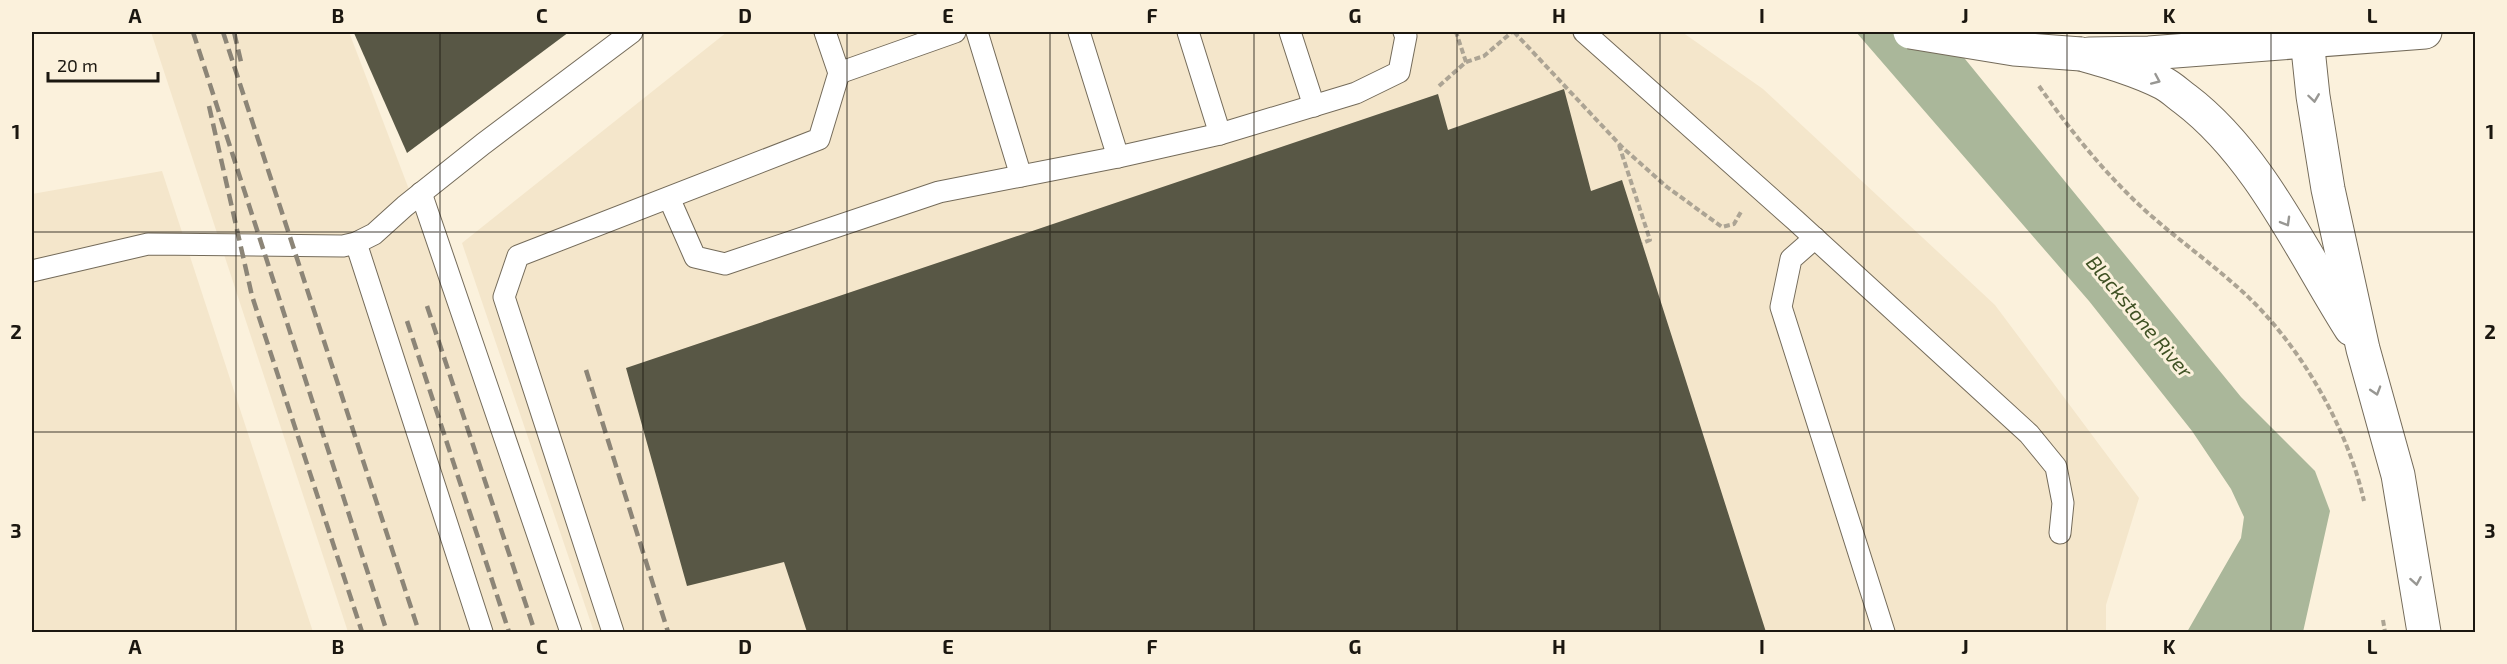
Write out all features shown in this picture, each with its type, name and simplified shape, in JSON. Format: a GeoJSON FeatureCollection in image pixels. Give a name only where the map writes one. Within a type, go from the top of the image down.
{"type":"FeatureCollection","features":[{"type":"Feature","properties":{"kind":"main road"},"geometry":{"type":"LineString","coordinates":[[1910,32],[2004,47],[2081,54],[2149,53],[2307,39],[2425,32]]}},
{"type":"Feature","properties":{"kind":"main road"},"geometry":{"type":"LineString","coordinates":[[2307,39],[2313,96],[2328,189],[2363,349],[2398,475],[2424,633]]}},
{"type":"Feature","properties":{"kind":"main road"},"geometry":{"type":"LineString","coordinates":[[2081,54],[2126,67],[2165,84],[2199,110],[2232,143],[2262,183],[2363,349]]}},
{"type":"Feature","properties":{"kind":"lane"},"geometry":{"type":"LineString","coordinates":[[32,271],[148,244],[343,246],[356,243],[374,234],[421,194],[632,32]]}},
{"type":"Feature","properties":{"kind":"lane"},"geometry":{"type":"LineString","coordinates":[[613,633],[504,297],[518,256],[819,140],[839,73],[825,32]]}},
{"type":"Feature","properties":{"kind":"lane"},"geometry":{"type":"LineString","coordinates":[[839,73],[953,32]]}},
{"type":"Feature","properties":{"kind":"lane"},"geometry":{"type":"LineString","coordinates":[[977,32],[1021,176]]}},
{"type":"Feature","properties":{"kind":"lane"},"geometry":{"type":"LineString","coordinates":[[1079,32],[1118,157]]}},
{"type":"Feature","properties":{"kind":"lane"},"geometry":{"type":"LineString","coordinates":[[1188,32],[1220,134]]}},
{"type":"Feature","properties":{"kind":"lane"},"geometry":{"type":"LineString","coordinates":[[1290,32],[1314,106]]}},
{"type":"Feature","properties":{"kind":"lane"},"geometry":{"type":"LineString","coordinates":[[669,198],[695,256],[725,264],[939,192],[1118,157],[1220,134],[1356,93],[1399,72],[1406,36],[1404,32]]}},
{"type":"Feature","properties":{"kind":"lane"},"geometry":{"type":"LineString","coordinates":[[1584,32],[1815,238],[2029,434],[2055,467],[2063,503],[2060,533]]}},
{"type":"Feature","properties":{"kind":"lane"},"geometry":{"type":"LineString","coordinates":[[421,194],[571,633]]}},
{"type":"Feature","properties":{"kind":"lane"},"geometry":{"type":"LineString","coordinates":[[1815,238],[1791,259],[1781,307],[1884,633]]}},
{"type":"Feature","properties":{"kind":"lane"},"geometry":{"type":"LineString","coordinates":[[356,243],[482,633]]}},
{"type":"Feature","properties":{"kind":"path"},"geometry":{"type":"LineString","coordinates":[[1456,32],[1466,62]]}},
{"type":"Feature","properties":{"kind":"path"},"geometry":{"type":"LineString","coordinates":[[1439,86],[1466,62],[1484,56],[1513,32],[1619,144],[1667,187],[1722,227],[1734,224],[1756,186]]}},
{"type":"Feature","properties":{"kind":"path"},"geometry":{"type":"LineString","coordinates":[[2038,85],[2093,158],[2127,194],[2247,295],[2284,338],[2337,423],[2350,455],[2365,507]]}},
{"type":"Feature","properties":{"kind":"path"},"geometry":{"type":"LineString","coordinates":[[1619,144],[1650,240],[1642,243]]}},
{"type":"Feature","properties":{"kind":"path"},"geometry":{"type":"LineString","coordinates":[[2382,610],[2385,633]]}},
{"type":"Feature","properties":{"kind":"shaded area"},"geometry":{"type":"Polygon","coordinates":[[[151,32],[349,32],[458,318],[563,632],[348,632],[151,32]]]}},
{"type":"Feature","properties":{"kind":"shaded area"},"geometry":{"type":"Polygon","coordinates":[[[727,32],[1682,32],[1763,89],[1995,305],[2139,498],[2106,605],[2106,632],[594,632],[462,243],[727,32]]]}},
{"type":"Feature","properties":{"kind":"shaded area"},"geometry":{"type":"Polygon","coordinates":[[[162,171],[313,632],[32,632],[32,194],[162,171]]]}},
{"type":"Feature","properties":{"kind":"water","name":"Blackstone River"},"geometry":{"type":"Polygon","coordinates":[[[1856,32],[1943,32],[2241,397],[2315,471],[2330,511],[2303,632],[2187,632],[2241,538],[2244,517],[2231,489],[2192,431],[2089,301],[1856,32]]]}},
{"type":"Feature","properties":{"kind":"building"},"geometry":{"type":"Polygon","coordinates":[[[569,32],[407,153],[354,33],[569,32]]]}},
{"type":"Feature","properties":{"kind":"building"},"geometry":{"type":"Polygon","coordinates":[[[1564,89],[1591,191],[1622,180],[1766,632],[807,632],[784,562],[687,586],[626,368],[1438,94],[1448,130],[1564,89]]]}},
{"type":"Feature","properties":{"kind":"railway"},"geometry":{"type":"LineString","coordinates":[[193,32],[387,632]]}},
{"type":"Feature","properties":{"kind":"railway"},"geometry":{"type":"LineString","coordinates":[[223,32],[419,632]]}},
{"type":"Feature","properties":{"kind":"railway"},"geometry":{"type":"LineString","coordinates":[[234,32],[242,66]]}},
{"type":"Feature","properties":{"kind":"railway"},"geometry":{"type":"LineString","coordinates":[[209,106],[252,296],[362,632]]}},
{"type":"Feature","properties":{"kind":"railway"},"geometry":{"type":"LineString","coordinates":[[427,306],[535,632]]}},
{"type":"Feature","properties":{"kind":"railway"},"geometry":{"type":"LineString","coordinates":[[407,321],[509,632]]}},
{"type":"Feature","properties":{"kind":"railway"},"geometry":{"type":"LineString","coordinates":[[586,370],[668,632]]}}]}
